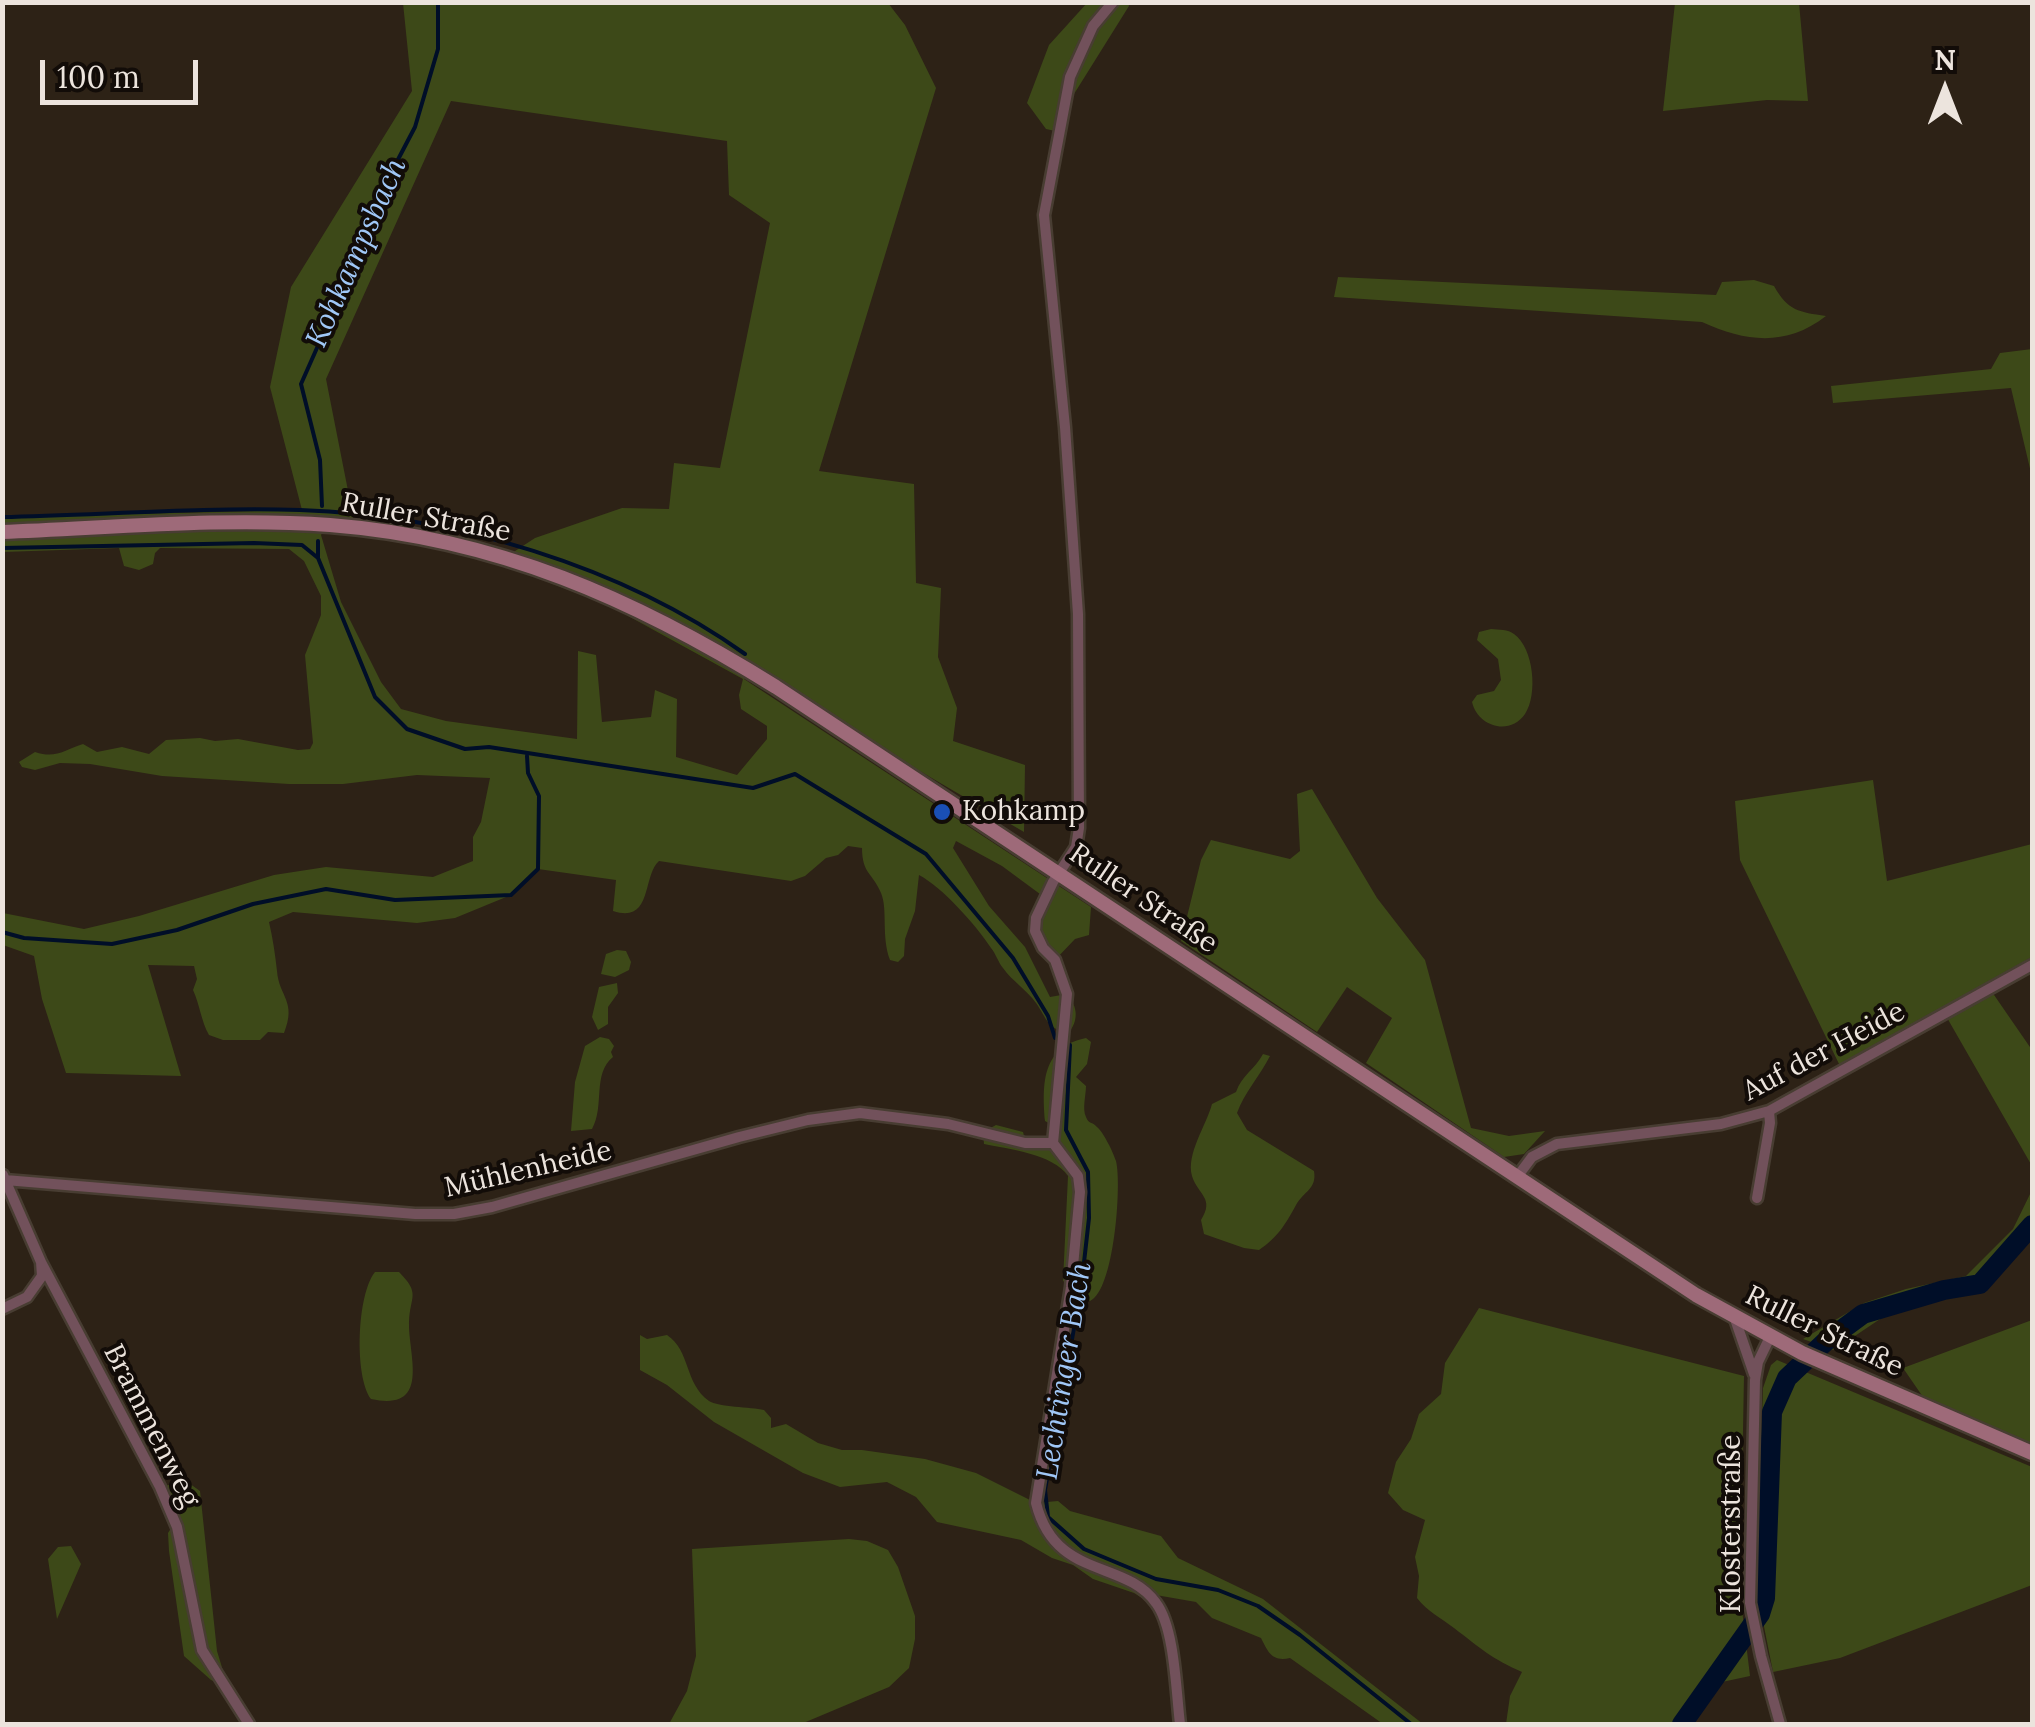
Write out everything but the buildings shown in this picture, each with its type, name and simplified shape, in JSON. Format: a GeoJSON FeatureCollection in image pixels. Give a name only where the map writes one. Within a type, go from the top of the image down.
{"type":"FeatureCollection","features":[{"type":"Feature","properties":{"kind":"main road","name":"Ruller Straße"},"geometry":{"type":"LineString","coordinates":[[2,532],[217,524],[327,525],[461,546],[542,568],[622,600],[747,669],[1734,1316],[1826,1364],[2032,1452]]}},
{"type":"Feature","properties":{"kind":"street"},"geometry":{"type":"LineString","coordinates":[[1113,2],[1093,26],[1070,77],[1044,215],[1078,614],[1079,828],[1076,847],[1044,898],[1035,931],[1043,948],[1056,960],[1067,994],[1053,1143],[1078,1176],[1080,1192],[1070,1287],[1036,1504],[1048,1532],[1074,1559],[1149,1594],[1159,1606],[1166,1624],[1180,1724]]}},
{"type":"Feature","properties":{"kind":"street","name":"Auf der Heide"},"geometry":{"type":"LineString","coordinates":[[1517,1176],[1532,1157],[1556,1144],[1722,1124],[1768,1111],[2032,965]]}},
{"type":"Feature","properties":{"kind":"street"},"geometry":{"type":"LineString","coordinates":[[1756,1198],[1770,1123],[1768,1111]]}},
{"type":"Feature","properties":{"kind":"street","name":"Mühlenheide"},"geometry":{"type":"LineString","coordinates":[[4,1177],[415,1214],[454,1214],[517,1202],[808,1120],[860,1113],[948,1124],[1026,1143],[1053,1143]]}},
{"type":"Feature","properties":{"kind":"street","name":"Brammenweg"},"geometry":{"type":"LineString","coordinates":[[4,1177],[41,1262],[160,1487],[177,1527],[202,1650],[249,1724]]}},
{"type":"Feature","properties":{"kind":"street"},"geometry":{"type":"LineString","coordinates":[[2,1310],[36,1288],[42,1276],[41,1262]]}},
{"type":"Feature","properties":{"kind":"street","name":"Klosterstraße"},"geometry":{"type":"LineString","coordinates":[[1734,1316],[1755,1380]]}},
{"type":"Feature","properties":{"kind":"street","name":"Klosterstraße"},"geometry":{"type":"LineString","coordinates":[[1770,1336],[1755,1380],[1750,1603],[1780,1724]]}},
{"type":"Feature","properties":{"kind":"green space"},"geometry":{"type":"Polygon","coordinates":[[[403,3],[888,3],[905,25],[936,88],[819,471],[914,484],[916,583],[941,588],[938,657],[957,708],[953,741],[1025,765],[1024,832],[747,670],[744,679],[1091,907],[1089,935],[1075,939],[1055,960],[1035,931],[1044,897],[1002,866],[956,841],[953,848],[989,906],[1025,947],[1050,997],[1067,994],[1071,999],[1075,1019],[1068,1034],[1051,1025],[968,918],[919,875],[904,956],[898,962],[890,960],[881,893],[866,868],[862,848],[848,846],[805,876],[791,881],[659,861],[641,905],[626,913],[613,911],[616,880],[538,869],[511,895],[455,918],[417,923],[293,912],[269,922],[278,980],[289,1013],[284,1033],[268,1032],[260,1040],[223,1040],[209,1035],[193,990],[197,979],[194,966],[148,965],[181,1076],[66,1073],[42,999],[34,956],[3,945],[3,913],[84,929],[274,875],[326,867],[433,877],[473,861],[473,837],[481,822],[490,778],[417,775],[343,784],[289,784],[162,776],[90,764],[60,763],[35,770],[22,767],[19,762],[35,752],[54,754],[83,744],[97,752],[122,747],[149,754],[166,740],[200,738],[310,749],[313,743],[305,655],[321,615],[321,596],[304,561],[289,549],[160,548],[153,564],[139,570],[124,566],[119,548],[3,552],[3,517],[302,510],[270,387],[291,287],[412,91],[403,3]],[[451,101],[326,379],[354,528],[327,525],[321,535],[341,602],[381,682],[401,709],[446,721],[577,739],[578,651],[596,655],[602,722],[651,717],[655,690],[677,699],[676,757],[737,775],[767,739],[767,726],[741,709],[743,679],[610,606],[514,569],[506,557],[535,538],[622,508],[669,509],[674,463],[720,468],[770,223],[729,195],[727,141],[451,101]]]}},
{"type":"Feature","properties":{"kind":"green space"},"geometry":{"type":"Polygon","coordinates":[[[1087,3],[1129,6],[1064,110],[1060,132],[1046,129],[1027,103],[1049,45],[1087,3]]]}},
{"type":"Feature","properties":{"kind":"green space"},"geometry":{"type":"Polygon","coordinates":[[[1675,3],[1799,3],[1808,101],[1767,100],[1663,111],[1675,3]]]}},
{"type":"Feature","properties":{"kind":"green space"},"geometry":{"type":"Polygon","coordinates":[[[1338,277],[1716,295],[1722,282],[1754,280],[1774,286],[1795,309],[1826,316],[1796,333],[1750,337],[1702,322],[1334,297],[1338,277]]]}},
{"type":"Feature","properties":{"kind":"green space"},"geometry":{"type":"Polygon","coordinates":[[[2032,349],[2032,477],[2011,388],[1833,403],[1831,386],[1991,369],[2000,353],[2032,349]]]}},
{"type":"Feature","properties":{"kind":"green space"},"geometry":{"type":"Polygon","coordinates":[[[1491,629],[1514,634],[1530,660],[1533,684],[1529,706],[1519,721],[1511,725],[1487,723],[1472,702],[1477,695],[1494,691],[1501,680],[1498,659],[1477,640],[1479,632],[1491,629]]]}},
{"type":"Feature","properties":{"kind":"green space"},"geometry":{"type":"Polygon","coordinates":[[[1873,780],[1887,881],[2032,844],[2032,957],[1840,1066],[1740,860],[1735,801],[1873,780]]]}},
{"type":"Feature","properties":{"kind":"green space"},"geometry":{"type":"Polygon","coordinates":[[[1312,789],[1377,898],[1425,960],[1471,1128],[1509,1136],[1545,1131],[1524,1154],[1504,1157],[1366,1063],[1392,1018],[1347,987],[1317,1032],[1181,941],[1201,860],[1211,840],[1290,859],[1300,851],[1297,794],[1312,789]]]}},
{"type":"Feature","properties":{"kind":"green space"},"geometry":{"type":"Polygon","coordinates":[[[626,951],[631,962],[629,970],[615,977],[601,974],[606,954],[626,951]]]}},
{"type":"Feature","properties":{"kind":"green space"},"geometry":{"type":"Polygon","coordinates":[[[617,983],[618,993],[608,1007],[608,1024],[598,1030],[592,1017],[599,987],[617,983]]]}},
{"type":"Feature","properties":{"kind":"green space"},"geometry":{"type":"Polygon","coordinates":[[[1992,992],[2032,1050],[2032,1166],[1946,1016],[1992,992]]]}},
{"type":"Feature","properties":{"kind":"green space"},"geometry":{"type":"Polygon","coordinates":[[[600,1037],[609,1039],[614,1046],[613,1057],[603,1072],[596,1120],[592,1129],[571,1131],[575,1082],[585,1046],[600,1037]]]}},
{"type":"Feature","properties":{"kind":"green space"},"geometry":{"type":"Polygon","coordinates":[[[1086,1038],[1091,1042],[1087,1064],[1076,1077],[1086,1086],[1086,1117],[1105,1138],[1118,1173],[1110,1259],[1098,1293],[1090,1301],[1063,1281],[1068,1176],[1052,1162],[984,1144],[983,1132],[996,1125],[1023,1132],[1026,1143],[1052,1143],[1054,1126],[1045,1121],[1044,1107],[1048,1069],[1061,1049],[1086,1038]]]}},
{"type":"Feature","properties":{"kind":"green space"},"geometry":{"type":"Polygon","coordinates":[[[1263,1054],[1270,1056],[1237,1113],[1247,1130],[1314,1171],[1314,1177],[1312,1186],[1280,1230],[1259,1250],[1204,1234],[1201,1220],[1206,1201],[1191,1167],[1212,1104],[1236,1092],[1263,1054]]]}},
{"type":"Feature","properties":{"kind":"green space"},"geometry":{"type":"Polygon","coordinates":[[[2032,1190],[2030,1230],[1980,1284],[1898,1307],[1834,1350],[1803,1339],[1864,1303],[1966,1276],[2013,1229],[2032,1190]]]}},
{"type":"Feature","properties":{"kind":"green space"},"geometry":{"type":"Polygon","coordinates":[[[375,1272],[399,1272],[413,1296],[409,1322],[413,1364],[410,1389],[403,1397],[390,1401],[371,1399],[362,1373],[361,1316],[375,1272]]]}},
{"type":"Feature","properties":{"kind":"green space"},"geometry":{"type":"Polygon","coordinates":[[[1479,1308],[1744,1376],[1740,1593],[1750,1676],[1708,1685],[1672,1724],[1506,1724],[1510,1696],[1522,1672],[1486,1653],[1417,1598],[1419,1576],[1415,1557],[1425,1520],[1403,1510],[1388,1493],[1396,1462],[1411,1439],[1419,1414],[1441,1394],[1445,1363],[1479,1308]]]}},
{"type":"Feature","properties":{"kind":"green space"},"geometry":{"type":"Polygon","coordinates":[[[2032,1320],[2032,1444],[1923,1397],[1903,1368],[2032,1320]]]}},
{"type":"Feature","properties":{"kind":"green space"},"geometry":{"type":"Polygon","coordinates":[[[640,1335],[647,1339],[667,1335],[680,1350],[701,1394],[720,1405],[764,1410],[771,1418],[771,1428],[786,1424],[818,1443],[842,1450],[925,1459],[976,1473],[1036,1503],[1058,1501],[1070,1511],[1161,1536],[1178,1558],[1263,1599],[1423,1724],[1383,1724],[1290,1658],[1271,1655],[1261,1638],[1212,1618],[1196,1602],[1150,1594],[1166,1624],[1147,1601],[1134,1593],[1093,1579],[1021,1540],[937,1522],[916,1497],[887,1482],[840,1487],[803,1473],[714,1422],[667,1385],[640,1370],[640,1335]]]}},
{"type":"Feature","properties":{"kind":"green space"},"geometry":{"type":"Polygon","coordinates":[[[1777,1360],[2032,1467],[2032,1585],[1840,1658],[1773,1672],[1756,1586],[1763,1388],[1771,1365],[1777,1360]]]}},
{"type":"Feature","properties":{"kind":"green space"},"geometry":{"type":"Polygon","coordinates":[[[186,1481],[200,1491],[217,1651],[228,1687],[211,1680],[184,1656],[169,1551],[168,1533],[175,1522],[160,1487],[186,1481]]]}},
{"type":"Feature","properties":{"kind":"green space"},"geometry":{"type":"Polygon","coordinates":[[[849,1539],[888,1550],[898,1567],[915,1616],[909,1668],[889,1687],[801,1724],[669,1724],[687,1691],[696,1656],[692,1549],[849,1539]]]}},
{"type":"Feature","properties":{"kind":"green space"},"geometry":{"type":"Polygon","coordinates":[[[71,1546],[81,1564],[57,1619],[48,1559],[58,1547],[71,1546]]]}},
{"type":"Feature","properties":{"kind":"waterway","name":"Kohkampsbach"},"geometry":{"type":"LineString","coordinates":[[322,506],[320,460],[301,384],[336,305],[359,234],[415,127],[438,49],[438,2]]}},
{"type":"Feature","properties":{"kind":"waterway"},"geometry":{"type":"LineString","coordinates":[[2,517],[263,509],[358,514],[416,522],[533,551],[590,571],[645,595],[745,654]]}},
{"type":"Feature","properties":{"kind":"waterway","name":"Lechtinger Bach"},"geometry":{"type":"LineString","coordinates":[[318,541],[318,558],[375,697],[407,729],[465,749],[489,747],[753,788],[795,774],[926,854],[1013,958],[1048,1016],[1055,1038]]}},
{"type":"Feature","properties":{"kind":"waterway"},"geometry":{"type":"LineString","coordinates":[[2,548],[254,543],[302,545],[318,558]]}},
{"type":"Feature","properties":{"kind":"waterway","name":"Lechtinger Bach"},"geometry":{"type":"LineString","coordinates":[[2,932],[24,938],[112,944],[177,930],[253,904],[326,889],[395,900],[511,895],[538,869],[539,796],[528,773],[527,756]]}},
{"type":"Feature","properties":{"kind":"waterway","name":"Lechtinger Bach"},"geometry":{"type":"LineString","coordinates":[[1070,1045],[1066,1130],[1088,1172],[1089,1218],[1081,1289],[1045,1490],[1048,1517],[1084,1549],[1156,1579],[1218,1590],[1258,1606],[1411,1724]]}},
{"type":"Feature","properties":{"kind":"waterway"},"geometry":{"type":"LineString","coordinates":[[1682,1724],[1760,1614],[1765,1598],[1772,1412],[1787,1378],[1825,1342],[1863,1314],[1944,1290],[1980,1284],[2032,1225]]}},
{"type":"Feature","properties":{"kind":"place","name":"Kohkamp"},"geometry":{"type":"Point","coordinates":[942,812]}}]}
